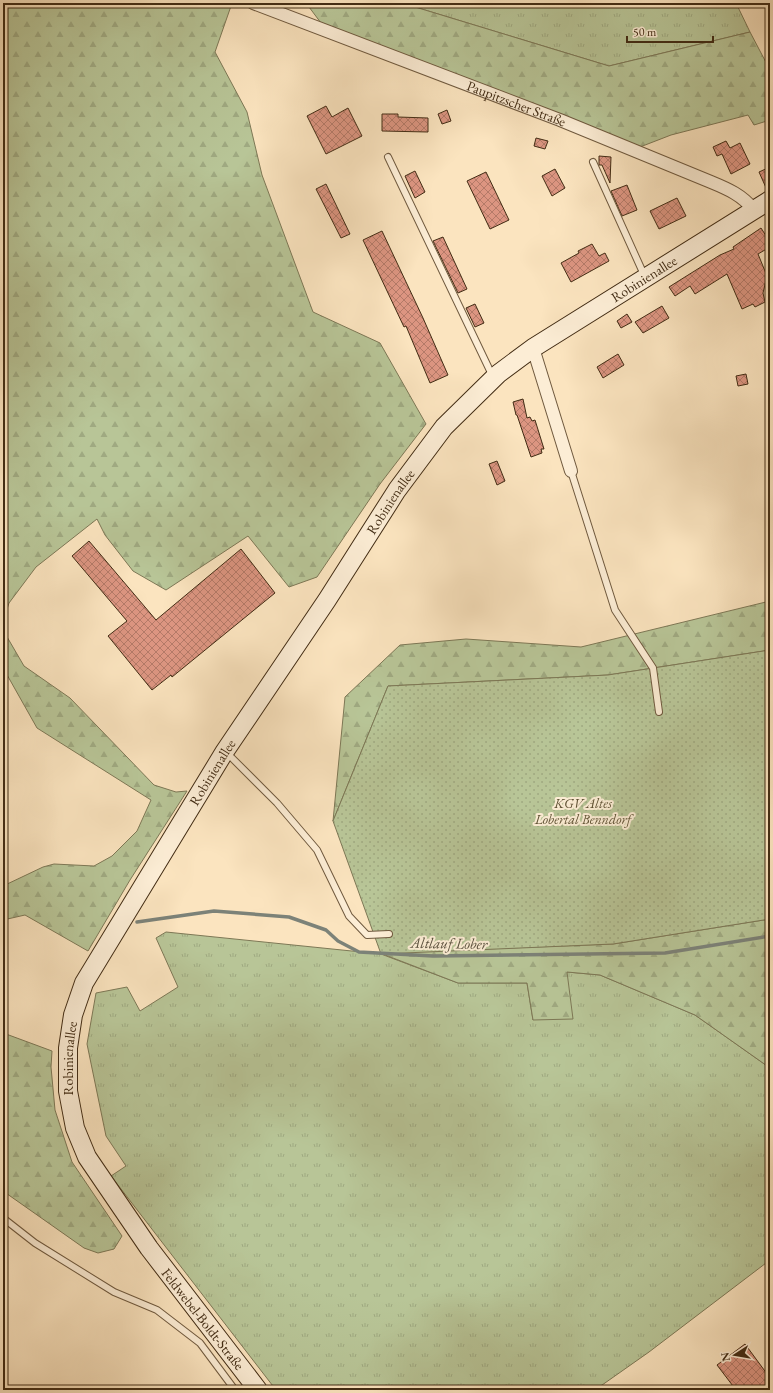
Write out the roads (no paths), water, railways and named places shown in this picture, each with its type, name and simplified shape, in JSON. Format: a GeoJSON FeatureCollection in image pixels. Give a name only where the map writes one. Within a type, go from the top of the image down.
{"type":"FeatureCollection","features":[{"type":"Feature","properties":{"kind":"street","name":"Paupitzscher Straße"},"geometry":{"type":"LineString","coordinates":[[253,3],[552,117],[704,179],[734,192],[743,198],[754,210]]}},
{"type":"Feature","properties":{"kind":"street"},"geometry":{"type":"LineString","coordinates":[[754,210],[770,200]]}},
{"type":"Feature","properties":{"kind":"street","name":"Robinienallee"},"geometry":{"type":"LineString","coordinates":[[149,1248],[87,1157],[75,1128],[68,1091],[68,1048],[73,1015],[84,983],[88,976],[225,751],[327,600],[397,490],[444,427],[494,378],[533,348],[754,210]]}},
{"type":"Feature","properties":{"kind":"street"},"geometry":{"type":"LineString","coordinates":[[533,348],[571,471]]}},
{"type":"Feature","properties":{"kind":"street","name":"Feldwebel-Boldt-Straße"},"geometry":{"type":"LineString","coordinates":[[149,1248],[258,1390]]}},
{"type":"Feature","properties":{"kind":"lane"},"geometry":{"type":"LineString","coordinates":[[388,157],[494,378]]}},
{"type":"Feature","properties":{"kind":"lane"},"geometry":{"type":"LineString","coordinates":[[593,162],[645,278]]}},
{"type":"Feature","properties":{"kind":"lane"},"geometry":{"type":"LineString","coordinates":[[571,471],[615,610],[653,668],[659,712]]}},
{"type":"Feature","properties":{"kind":"lane"},"geometry":{"type":"LineString","coordinates":[[225,751],[277,803],[317,850],[349,916],[367,935],[389,934]]}},
{"type":"Feature","properties":{"kind":"lane"},"geometry":{"type":"LineString","coordinates":[[3,1218],[35,1243],[114,1292],[157,1310],[200,1343],[235,1390]]}},
{"type":"Feature","properties":{"kind":"waterway","name":"Altlauf Lober"},"geometry":{"type":"LineString","coordinates":[[137,922],[214,911],[289,917],[326,930],[338,941],[359,952],[433,956],[665,953],[770,936]]}},
{"type":"Feature","properties":{"kind":"park label","name":"KGV Altes Lobertal Benndorf"},"geometry":{"type":"Point","coordinates":[583,812]}}]}
